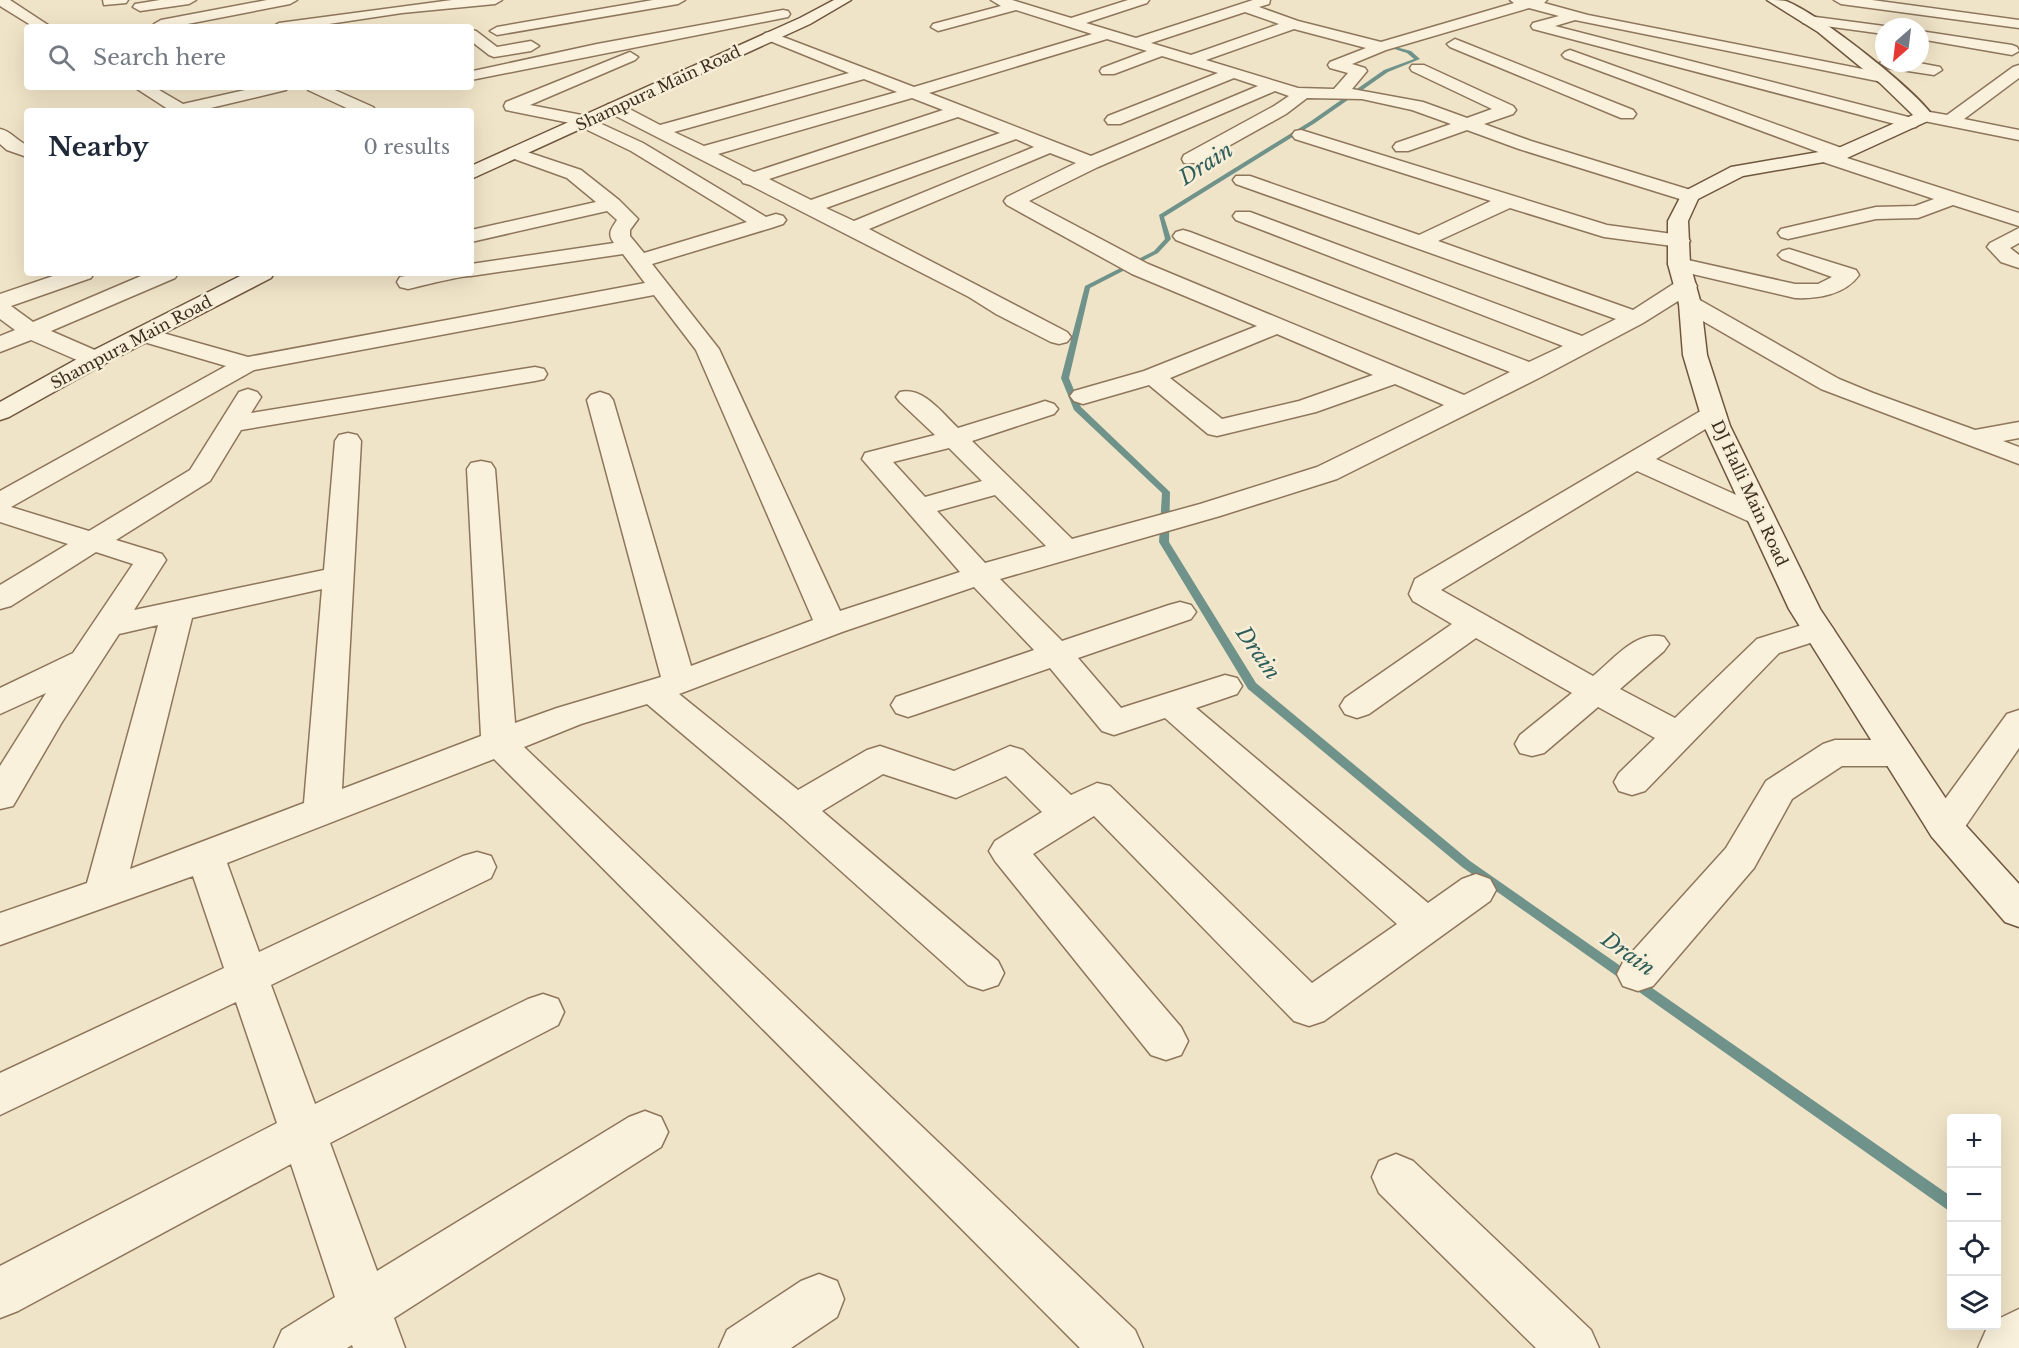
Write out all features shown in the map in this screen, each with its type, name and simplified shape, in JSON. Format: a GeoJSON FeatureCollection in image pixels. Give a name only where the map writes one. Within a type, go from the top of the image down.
{"type":"FeatureCollection","features":[{"type":"Feature","properties":{"kind":"street"},"geometry":{"type":"LineString","coordinates":[[0,0],[39,24]]}},
{"type":"Feature","properties":{"kind":"street"},"geometry":{"type":"LineString","coordinates":[[140,7],[189,0]]}},
{"type":"Feature","properties":{"kind":"street"},"geometry":{"type":"LineString","coordinates":[[166,24],[290,0]]}},
{"type":"Feature","properties":{"kind":"street"},"geometry":{"type":"LineString","coordinates":[[296,0],[321,24],[372,6],[399,4],[456,12],[497,6]]}},
{"type":"Feature","properties":{"kind":"street"},"geometry":{"type":"LineString","coordinates":[[474,34],[678,0]]}},
{"type":"Feature","properties":{"kind":"street","name":"Shampura Main Road"},"geometry":{"type":"LineString","coordinates":[[474,172],[805,21],[844,0]]}},
{"type":"Feature","properties":{"kind":"street"},"geometry":{"type":"LineString","coordinates":[[998,0],[1014,13]]}},
{"type":"Feature","properties":{"kind":"street"},"geometry":{"type":"LineString","coordinates":[[1070,22],[1142,0]]}},
{"type":"Feature","properties":{"kind":"street"},"geometry":{"type":"LineString","coordinates":[[1136,43],[1266,0]]}},
{"type":"Feature","properties":{"kind":"street"},"geometry":{"type":"LineString","coordinates":[[1774,0],[1808,20],[1859,56],[1917,120]]}},
{"type":"Feature","properties":{"kind":"street"},"geometry":{"type":"LineString","coordinates":[[1841,0],[1971,23],[2019,24]]}},
{"type":"Feature","properties":{"kind":"street"},"geometry":{"type":"LineString","coordinates":[[1348,93],[1359,71],[1336,65],[1381,47],[1530,1],[1595,20],[1859,56],[1934,70]]}},
{"type":"Feature","properties":{"kind":"street"},"geometry":{"type":"LineString","coordinates":[[256,6],[277,24]]}},
{"type":"Feature","properties":{"kind":"street"},"geometry":{"type":"LineString","coordinates":[[372,6],[388,24]]}},
{"type":"Feature","properties":{"kind":"street"},"geometry":{"type":"LineString","coordinates":[[599,33],[756,6],[805,21]]}},
{"type":"Feature","properties":{"kind":"street"},"geometry":{"type":"LineString","coordinates":[[1244,7],[1293,24],[1381,47]]}},
{"type":"Feature","properties":{"kind":"street"},"geometry":{"type":"LineString","coordinates":[[1595,20],[1618,8]]}},
{"type":"Feature","properties":{"kind":"street"},"geometry":{"type":"LineString","coordinates":[[938,27],[989,13],[1014,13],[1070,22],[1273,86],[1303,93],[1348,93],[1418,106],[1617,175],[1690,196],[1738,171],[1833,156],[1917,120]]}},
{"type":"Feature","properties":{"kind":"street"},"geometry":{"type":"LineString","coordinates":[[211,14],[225,24]]}},
{"type":"Feature","properties":{"kind":"street"},"geometry":{"type":"LineString","coordinates":[[474,76],[783,14]]}},
{"type":"Feature","properties":{"kind":"street"},"geometry":{"type":"LineString","coordinates":[[1577,15],[1538,26],[1555,40],[1833,156],[2019,220]]}},
{"type":"Feature","properties":{"kind":"street"},"geometry":{"type":"LineString","coordinates":[[1808,20],[1875,29]]}},
{"type":"Feature","properties":{"kind":"street"},"geometry":{"type":"LineString","coordinates":[[1191,60],[1293,24]]}},
{"type":"Feature","properties":{"kind":"street"},"geometry":{"type":"LineString","coordinates":[[1352,39],[1371,31]]}},
{"type":"Feature","properties":{"kind":"street"},"geometry":{"type":"LineString","coordinates":[[700,153],[1107,34]]}},
{"type":"Feature","properties":{"kind":"street"},"geometry":{"type":"LineString","coordinates":[[474,36],[494,52],[541,44]]}},
{"type":"Feature","properties":{"kind":"street"},"geometry":{"type":"LineString","coordinates":[[770,36],[1091,163]]}},
{"type":"Feature","properties":{"kind":"street"},"geometry":{"type":"LineString","coordinates":[[1929,36],[2012,50]]}},
{"type":"Feature","properties":{"kind":"street"},"geometry":{"type":"LineString","coordinates":[[1555,40],[1917,120],[1950,121],[2019,135]]}},
{"type":"Feature","properties":{"kind":"street"},"geometry":{"type":"LineString","coordinates":[[474,270],[635,254],[771,221],[716,197],[637,147],[584,122],[512,106],[644,51],[627,44]]}},
{"type":"Feature","properties":{"kind":"street"},"geometry":{"type":"LineString","coordinates":[[1455,44],[1627,114]]}},
{"type":"Feature","properties":{"kind":"street"},"geometry":{"type":"LineString","coordinates":[[1859,56],[1875,48]]}},
{"type":"Feature","properties":{"kind":"street"},"geometry":{"type":"LineString","coordinates":[[1929,48],[1994,59]]}},
{"type":"Feature","properties":{"kind":"street"},"geometry":{"type":"LineString","coordinates":[[1108,71],[1162,51]]}},
{"type":"Feature","properties":{"kind":"street"},"geometry":{"type":"LineString","coordinates":[[1402,147],[1507,110],[1418,68]]}},
{"type":"Feature","properties":{"kind":"street"},"geometry":{"type":"LineString","coordinates":[[1950,121],[2019,70]]}},
{"type":"Feature","properties":{"kind":"street"},"geometry":{"type":"LineString","coordinates":[[661,130],[866,73]]}},
{"type":"Feature","properties":{"kind":"street"},"geometry":{"type":"LineString","coordinates":[[1114,120],[1233,73]]}},
{"type":"Feature","properties":{"kind":"street"},"geometry":{"type":"LineString","coordinates":[[474,77],[540,95]]}},
{"type":"Feature","properties":{"kind":"street"},"geometry":{"type":"LineString","coordinates":[[1472,93],[1539,78]]}},
{"type":"Feature","properties":{"kind":"street"},"geometry":{"type":"LineString","coordinates":[[1273,86],[1091,163],[1014,201],[1140,269],[1467,405]]}},
{"type":"Feature","properties":{"kind":"street"},"geometry":{"type":"LineString","coordinates":[[147,90],[176,108]]}},
{"type":"Feature","properties":{"kind":"street"},"geometry":{"type":"LineString","coordinates":[[191,108],[253,90]]}},
{"type":"Feature","properties":{"kind":"street"},"geometry":{"type":"LineString","coordinates":[[321,90],[360,108]]}},
{"type":"Feature","properties":{"kind":"street"},"geometry":{"type":"LineString","coordinates":[[1191,159],[1280,110],[1303,93]]}},
{"type":"Feature","properties":{"kind":"street"},"geometry":{"type":"LineString","coordinates":[[614,108],[661,130],[700,153],[853,229],[1059,337]]}},
{"type":"Feature","properties":{"kind":"street"},"geometry":{"type":"LineString","coordinates":[[750,179],[961,110]]}},
{"type":"Feature","properties":{"kind":"street"},"geometry":{"type":"LineString","coordinates":[[810,207],[1017,133]]}},
{"type":"Feature","properties":{"kind":"street"},"geometry":{"type":"LineString","coordinates":[[0,135],[13,146],[24,151]]}},
{"type":"Feature","properties":{"kind":"street"},"geometry":{"type":"LineString","coordinates":[[1301,135],[1604,231],[1684,274],[1830,384],[2019,456]]}},
{"type":"Feature","properties":{"kind":"street"},"geometry":{"type":"LineString","coordinates":[[1381,140],[1425,155]]}},
{"type":"Feature","properties":{"kind":"street"},"geometry":{"type":"LineString","coordinates":[[853,229],[1050,147]]}},
{"type":"Feature","properties":{"kind":"street"},"geometry":{"type":"LineString","coordinates":[[515,153],[574,174],[628,219],[620,234],[707,348],[831,625]]}},
{"type":"Feature","properties":{"kind":"street"},"geometry":{"type":"LineString","coordinates":[[1243,180],[1422,241],[1635,318]]}},
{"type":"Feature","properties":{"kind":"street","name":"DJ Halli Main Road"},"geometry":{"type":"LineString","coordinates":[[1690,196],[1678,221],[1695,355],[1713,414],[1805,609],[1945,827],[2019,912]]}},
{"type":"Feature","properties":{"kind":"street"},"geometry":{"type":"LineString","coordinates":[[1788,233],[1868,214],[1918,212],[1953,198]]}},
{"type":"Feature","properties":{"kind":"street"},"geometry":{"type":"LineString","coordinates":[[1422,241],[1510,200]]}},
{"type":"Feature","properties":{"kind":"street"},"geometry":{"type":"LineString","coordinates":[[1999,213],[2019,200]]}},
{"type":"Feature","properties":{"kind":"street"},"geometry":{"type":"LineString","coordinates":[[474,235],[612,204]]}},
{"type":"Feature","properties":{"kind":"street"},"geometry":{"type":"LineString","coordinates":[[1243,216],[1583,345]]}},
{"type":"Feature","properties":{"kind":"street"},"geometry":{"type":"LineString","coordinates":[[2019,234],[1997,247],[2008,258],[2019,262]]}},
{"type":"Feature","properties":{"kind":"street"},"geometry":{"type":"LineString","coordinates":[[1183,236],[1532,372]]}},
{"type":"Feature","properties":{"kind":"street"},"geometry":{"type":"LineString","coordinates":[[1684,274],[1788,290],[1819,291],[1829,288],[1848,275],[1790,255]]}},
{"type":"Feature","properties":{"kind":"street"},"geometry":{"type":"LineString","coordinates":[[0,929],[104,894],[569,717],[666,687],[831,625],[979,575],[1210,510],[1327,473],[1467,405],[1635,318],[1684,274]]}},
{"type":"Feature","properties":{"kind":"street"},"geometry":{"type":"LineString","coordinates":[[76,276],[1,308],[31,331],[95,359]]}},
{"type":"Feature","properties":{"kind":"street"},"geometry":{"type":"LineString","coordinates":[[0,345],[160,276]]}},
{"type":"Feature","properties":{"kind":"street","name":"Shampura Main Road"},"geometry":{"type":"LineString","coordinates":[[0,412],[95,359],[258,276]]}},
{"type":"Feature","properties":{"kind":"street"},"geometry":{"type":"LineString","coordinates":[[408,282],[441,276]]}},
{"type":"Feature","properties":{"kind":"street"},"geometry":{"type":"LineString","coordinates":[[0,502],[247,364],[661,287]]}},
{"type":"Feature","properties":{"kind":"street"},"geometry":{"type":"LineString","coordinates":[[1083,396],[1153,376],[1278,326]]}},
{"type":"Feature","properties":{"kind":"street"},"geometry":{"type":"LineString","coordinates":[[145,334],[247,364]]}},
{"type":"Feature","properties":{"kind":"street"},"geometry":{"type":"LineString","coordinates":[[232,424],[535,374]]}},
{"type":"Feature","properties":{"kind":"street"},"geometry":{"type":"LineString","coordinates":[[1153,376],[1217,428],[1307,407],[1396,375]]}},
{"type":"Feature","properties":{"kind":"street"},"geometry":{"type":"LineString","coordinates":[[0,599],[200,475],[248,397]]}},
{"type":"Feature","properties":{"kind":"street"},"geometry":{"type":"LineString","coordinates":[[909,397],[1002,484],[1066,549]]}},
{"type":"Feature","properties":{"kind":"street"},"geometry":{"type":"LineString","coordinates":[[600,400],[666,687],[796,809],[983,973]]}},
{"type":"Feature","properties":{"kind":"street"},"geometry":{"type":"LineString","coordinates":[[1045,409],[954,438],[875,459],[979,575],[1056,654],[1114,723],[1225,686]]}},
{"type":"Feature","properties":{"kind":"street"},"geometry":{"type":"LineString","coordinates":[[1679,735],[1424,594],[1426,586],[1713,414]]}},
{"type":"Feature","properties":{"kind":"street"},"geometry":{"type":"LineString","coordinates":[[1973,438],[2019,430]]}},
{"type":"Feature","properties":{"kind":"street"},"geometry":{"type":"LineString","coordinates":[[322,811],[348,441]]}},
{"type":"Feature","properties":{"kind":"street"},"geometry":{"type":"LineString","coordinates":[[1635,460],[1760,516]]}},
{"type":"Feature","properties":{"kind":"street"},"geometry":{"type":"LineString","coordinates":[[481,469],[499,743],[1117,1348]]}},
{"type":"Feature","properties":{"kind":"street"},"geometry":{"type":"LineString","coordinates":[[918,508],[1002,484]]}},
{"type":"Feature","properties":{"kind":"street"},"geometry":{"type":"LineString","coordinates":[[0,513],[151,560],[84,661],[0,796]]}},
{"type":"Feature","properties":{"kind":"street"},"geometry":{"type":"LineString","coordinates":[[107,626],[340,576]]}},
{"type":"Feature","properties":{"kind":"street"},"geometry":{"type":"LineString","coordinates":[[104,894],[178,610]]}},
{"type":"Feature","properties":{"kind":"street"},"geometry":{"type":"LineString","coordinates":[[908,705],[1180,612]]}},
{"type":"Feature","properties":{"kind":"street"},"geometry":{"type":"LineString","coordinates":[[1357,706],[1475,623]]}},
{"type":"Feature","properties":{"kind":"street"},"geometry":{"type":"LineString","coordinates":[[1632,782],[1768,646],[1818,630]]}},
{"type":"Feature","properties":{"kind":"street"},"geometry":{"type":"LineString","coordinates":[[1532,744],[1653,644]]}},
{"type":"Feature","properties":{"kind":"street"},"geometry":{"type":"LineString","coordinates":[[0,702],[84,661]]}},
{"type":"Feature","properties":{"kind":"street"},"geometry":{"type":"LineString","coordinates":[[1170,704],[1426,925]]}},
{"type":"Feature","properties":{"kind":"street"},"geometry":{"type":"LineString","coordinates":[[1945,827],[2019,723]]}},
{"type":"Feature","properties":{"kind":"street"},"geometry":{"type":"LineString","coordinates":[[1638,974],[1740,858],[1779,790],[1835,753],[1898,753]]}},
{"type":"Feature","properties":{"kind":"street"},"geometry":{"type":"LineString","coordinates":[[796,809],[880,759],[956,785],[1010,759],[1068,814]]}},
{"type":"Feature","properties":{"kind":"street"},"geometry":{"type":"LineString","coordinates":[[1166,1041],[1008,851],[1097,796],[1309,1008],[1476,890]]}},
{"type":"Feature","properties":{"kind":"street"},"geometry":{"type":"LineString","coordinates":[[205,856],[372,1327]]}},
{"type":"Feature","properties":{"kind":"street"},"geometry":{"type":"LineString","coordinates":[[0,1095],[477,867]]}},
{"type":"Feature","properties":{"kind":"street"},"geometry":{"type":"LineString","coordinates":[[0,1293],[304,1133],[543,1012]]}},
{"type":"Feature","properties":{"kind":"street"},"geometry":{"type":"LineString","coordinates":[[300,1348],[372,1327],[645,1132]]}},
{"type":"Feature","properties":{"kind":"street"},"geometry":{"type":"LineString","coordinates":[[1396,1177],[1573,1348]]}},
{"type":"Feature","properties":{"kind":"street"},"geometry":{"type":"LineString","coordinates":[[745,1348],[819,1299]]}},
{"type":"Feature","properties":{"kind":"street"},"geometry":{"type":"LineString","coordinates":[[2004,1348],[2019,1335]]}},
{"type":"Feature","properties":{"kind":"waterway","name":"Drain"},"geometry":{"type":"LineString","coordinates":[[1390,46],[1409,52],[1418,59],[1386,71],[1313,122],[1161,216],[1168,239],[1156,252],[1087,287],[1065,378],[1077,408],[1166,492],[1164,542],[1252,686],[1466,864],[1947,1202]]}}]}
